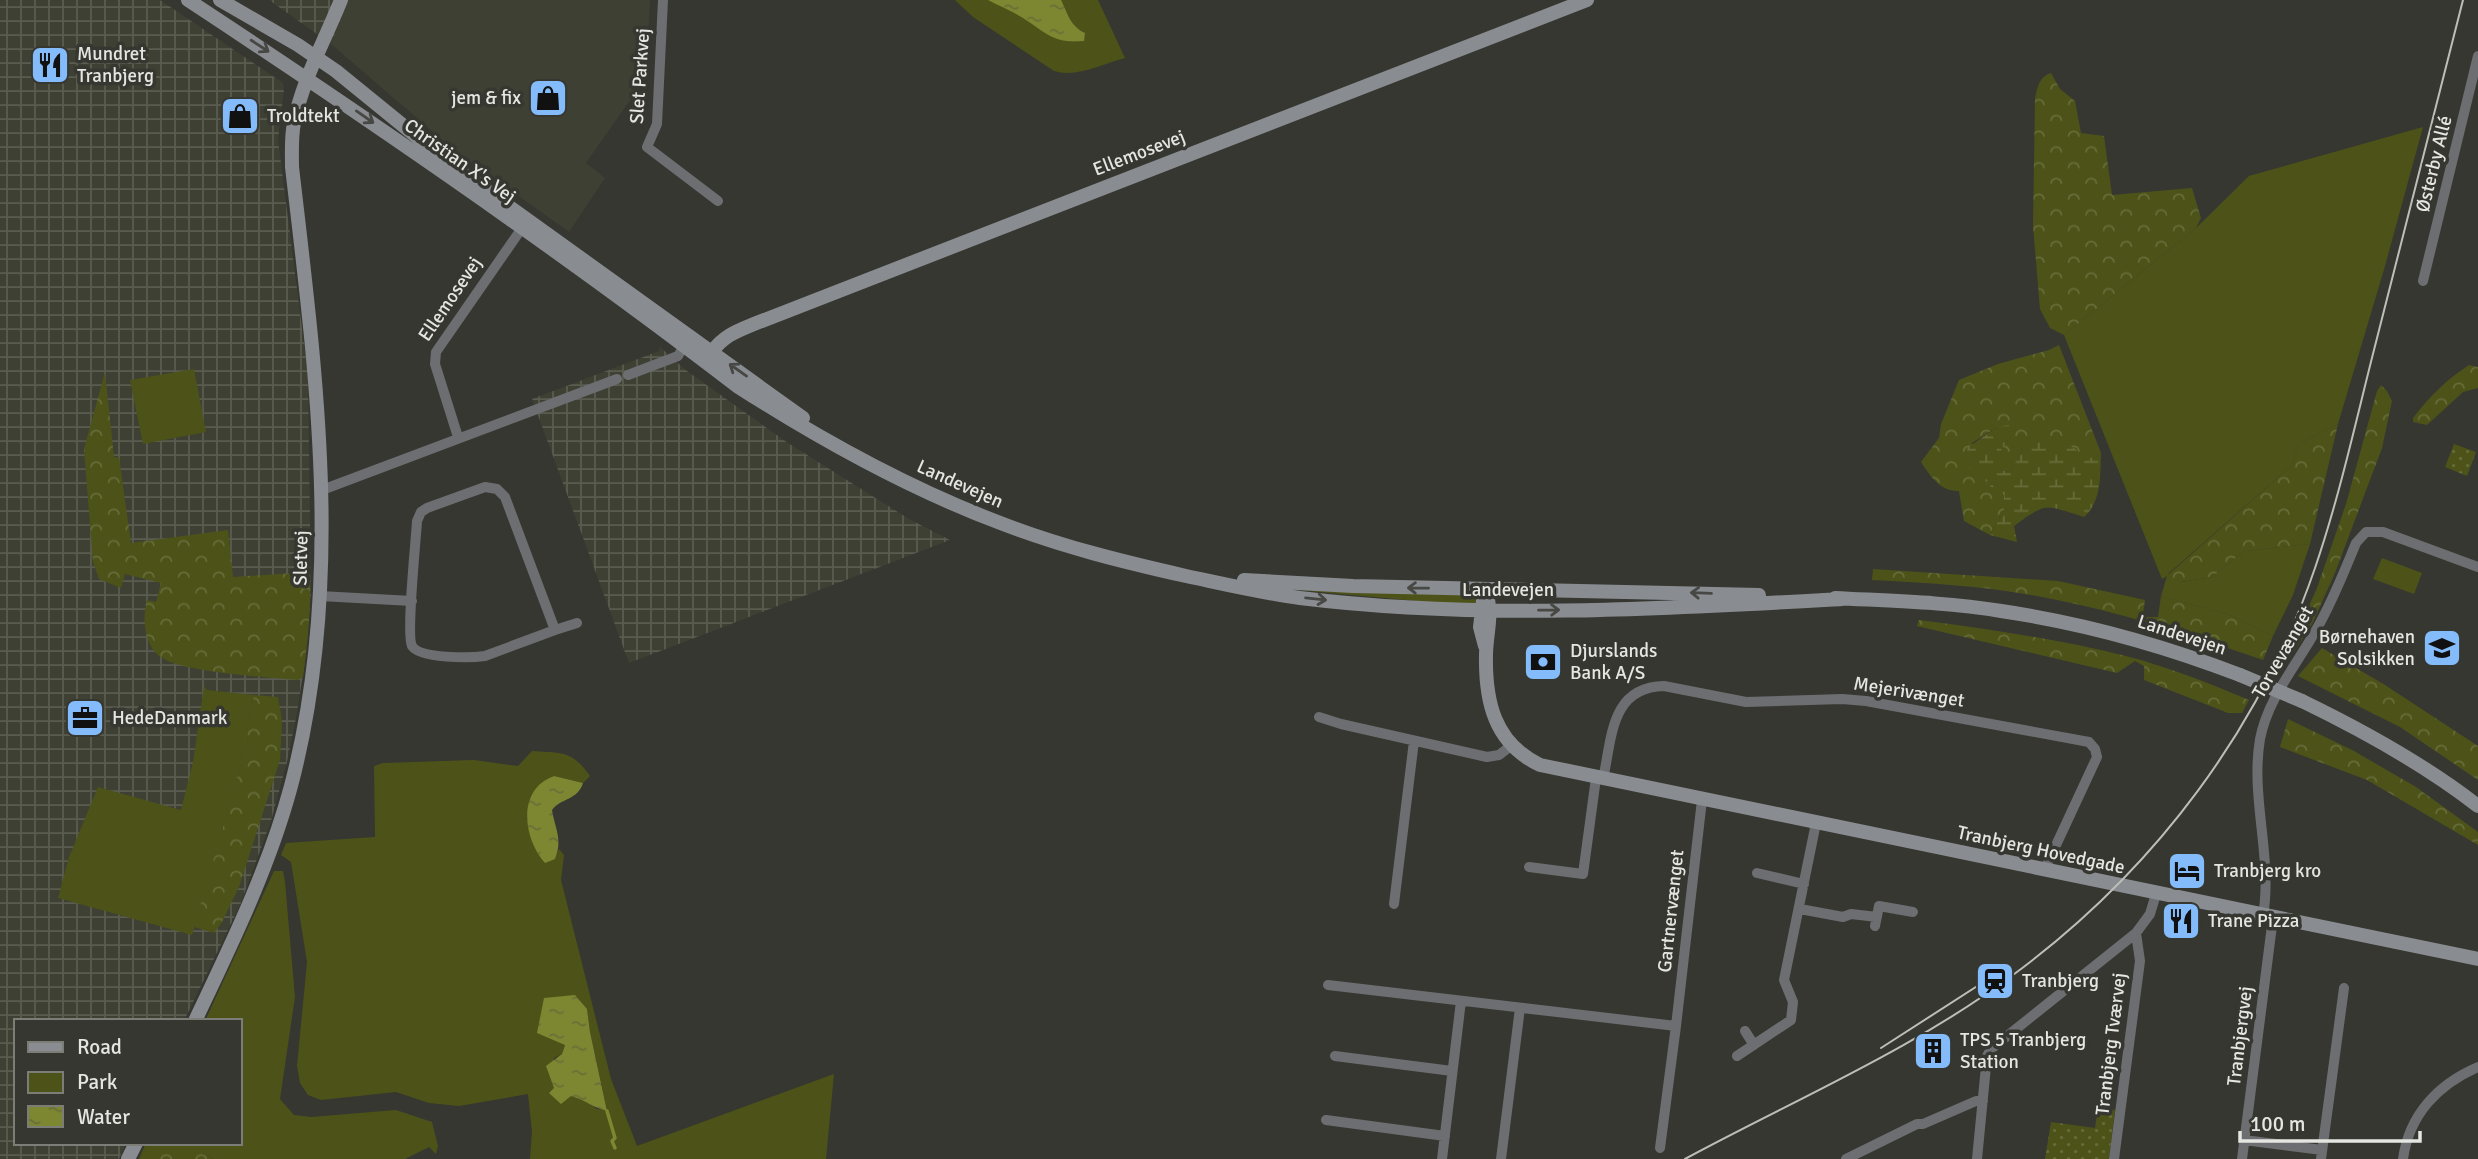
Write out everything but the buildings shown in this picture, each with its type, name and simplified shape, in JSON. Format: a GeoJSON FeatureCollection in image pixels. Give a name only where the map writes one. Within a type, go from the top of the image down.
{"type":"FeatureCollection","features":[{"type":"Feature","properties":{"kind":"main road","name":"Christian X's Vej"},"geometry":{"type":"LineString","coordinates":[[188,0],[309,78],[684,346],[708,356]]}},
{"type":"Feature","properties":{"kind":"main road","name":"Christian X's Vej"},"geometry":{"type":"LineString","coordinates":[[220,0],[317,58],[378,103],[454,167],[708,356]]}},
{"type":"Feature","properties":{"kind":"main road","name":"Sletvej"},"geometry":{"type":"LineString","coordinates":[[196,1019],[233,942],[268,856],[290,788],[310,691],[320,596],[322,490],[313,348],[292,167],[293,126],[309,78],[341,0]]}},
{"type":"Feature","properties":{"kind":"main road","name":"Ellemosevej"},"geometry":{"type":"LineString","coordinates":[[708,356],[728,335],[754,324],[1587,0]]}},
{"type":"Feature","properties":{"kind":"main road","name":"Landevejen"},"geometry":{"type":"LineString","coordinates":[[708,356],[853,454],[923,491],[1004,524],[1097,555],[1176,574],[1299,597],[1401,607],[1486,610],[1695,607],[1842,599]]}},
{"type":"Feature","properties":{"kind":"main road","name":"Landevejen"},"geometry":{"type":"LineString","coordinates":[[1176,574],[1326,585],[1842,599],[1949,605],[2049,619],[2149,643],[2240,675],[2302,701],[2360,730],[2420,765],[2478,806]]}},
{"type":"Feature","properties":{"kind":"main road","name":"Tranbjerg Hovedgade"},"geometry":{"type":"LineString","coordinates":[[1486,589],[1486,610],[1480,627],[1486,651],[1486,686],[1491,710],[1501,730],[1513,745],[1525,757],[1540,765],[2478,959]]}},
{"type":"Feature","properties":{"kind":"street","name":"Slet Parkvej"},"geometry":{"type":"LineString","coordinates":[[663,0],[657,124],[647,147],[718,201]]}},
{"type":"Feature","properties":{"kind":"street","name":"Østerby Allé"},"geometry":{"type":"LineString","coordinates":[[2423,281],[2478,56]]}},
{"type":"Feature","properties":{"kind":"street","name":"Ellemosevej"},"geometry":{"type":"LineString","coordinates":[[458,437],[435,364],[436,352],[522,228]]}},
{"type":"Feature","properties":{"kind":"street"},"geometry":{"type":"LineString","coordinates":[[628,375],[678,356],[684,346]]}},
{"type":"Feature","properties":{"kind":"street"},"geometry":{"type":"LineString","coordinates":[[322,490],[617,379]]}},
{"type":"Feature","properties":{"kind":"street"},"geometry":{"type":"LineString","coordinates":[[555,630],[505,497],[497,489],[485,487],[427,508],[421,513],[417,521],[410,641],[413,648],[421,654],[485,656],[577,623]]}},
{"type":"Feature","properties":{"kind":"street","name":"Torvevænget"},"geometry":{"type":"LineString","coordinates":[[2268,917],[2256,782],[2261,736],[2270,707],[2318,628],[2356,542],[2366,532],[2384,531],[2478,567]]}},
{"type":"Feature","properties":{"kind":"street"},"geometry":{"type":"LineString","coordinates":[[320,596],[412,601]]}},
{"type":"Feature","properties":{"kind":"street","name":"Mejerivænget"},"geometry":{"type":"LineString","coordinates":[[1600,779],[1618,712],[1632,695],[1653,686],[1746,702],[1842,699],[1866,701],[2089,742],[2097,757],[2044,871]]}},
{"type":"Feature","properties":{"kind":"street"},"geometry":{"type":"LineString","coordinates":[[1319,717],[1413,741],[1494,757],[1513,745]]}},
{"type":"Feature","properties":{"kind":"street"},"geometry":{"type":"LineString","coordinates":[[1394,904],[1413,741]]}},
{"type":"Feature","properties":{"kind":"street"},"geometry":{"type":"LineString","coordinates":[[1529,867],[1583,874],[1600,779]]}},
{"type":"Feature","properties":{"kind":"street","name":"Gartnervænget"},"geometry":{"type":"LineString","coordinates":[[1660,1148],[1702,800]]}},
{"type":"Feature","properties":{"kind":"street"},"geometry":{"type":"LineString","coordinates":[[1737,1056],[1791,1020],[1793,1002],[1784,980],[1816,823]]}},
{"type":"Feature","properties":{"kind":"street"},"geometry":{"type":"LineString","coordinates":[[1757,873],[1804,884]]}},
{"type":"Feature","properties":{"kind":"street"},"geometry":{"type":"LineString","coordinates":[[1977,1159],[1987,1056],[1991,1049],[2136,933],[2150,914],[2155,894]]}},
{"type":"Feature","properties":{"kind":"street"},"geometry":{"type":"LineString","coordinates":[[1800,909],[1843,917],[1851,914],[1876,922],[1880,906],[1913,912]]}},
{"type":"Feature","properties":{"kind":"street","name":"Tranbjergvej"},"geometry":{"type":"LineString","coordinates":[[2242,1159],[2268,917]]}},
{"type":"Feature","properties":{"kind":"street","name":"Tranbjerg Tværvej"},"geometry":{"type":"LineString","coordinates":[[2114,1159],[2140,961],[2136,933]]}},
{"type":"Feature","properties":{"kind":"street"},"geometry":{"type":"LineString","coordinates":[[1328,985],[1676,1026]]}},
{"type":"Feature","properties":{"kind":"street"},"geometry":{"type":"LineString","coordinates":[[2244,1140],[2322,1154],[2344,988]]}},
{"type":"Feature","properties":{"kind":"street"},"geometry":{"type":"LineString","coordinates":[[1442,1159],[1461,1001]]}},
{"type":"Feature","properties":{"kind":"street"},"geometry":{"type":"LineString","coordinates":[[1501,1159],[1520,1008]]}},
{"type":"Feature","properties":{"kind":"street"},"geometry":{"type":"LineString","coordinates":[[1745,1031],[1754,1045]]}},
{"type":"Feature","properties":{"kind":"street"},"geometry":{"type":"LineString","coordinates":[[1335,1056],[1452,1071]]}},
{"type":"Feature","properties":{"kind":"street"},"geometry":{"type":"LineString","coordinates":[[2403,1159],[2414,1121],[2429,1101],[2459,1076],[2478,1067]]}},
{"type":"Feature","properties":{"kind":"street"},"geometry":{"type":"LineString","coordinates":[[1846,1159],[1917,1124],[1923,1124],[1976,1101],[1983,1101]]}},
{"type":"Feature","properties":{"kind":"street"},"geometry":{"type":"LineString","coordinates":[[1326,1119],[1445,1136]]}},
{"type":"Feature","properties":{"kind":"shaded area"},"geometry":{"type":"Polygon","coordinates":[[[0,0],[160,0],[283,83],[278,140],[308,375],[311,596],[305,661],[287,762],[271,821],[240,905],[185,1019],[14,1019],[14,1145],[125,1145],[119,1159],[0,1159],[0,0]]]}},
{"type":"Feature","properties":{"kind":"shaded area"},"geometry":{"type":"Polygon","coordinates":[[[269,0],[348,0],[331,44],[269,0]]]}},
{"type":"Feature","properties":{"kind":"shaded area"},"geometry":{"type":"Polygon","coordinates":[[[348,0],[650,0],[647,55],[635,93],[586,163],[605,178],[569,232],[454,150],[331,44],[348,0]]]}},
{"type":"Feature","properties":{"kind":"shaded area"},"geometry":{"type":"Polygon","coordinates":[[[660,347],[687,371],[788,443],[909,519],[950,540],[629,663],[532,399],[659,351],[660,347]]]}},
{"type":"Feature","properties":{"kind":"green space"},"geometry":{"type":"Polygon","coordinates":[[[955,0],[1098,0],[1125,58],[1080,72],[1054,71],[973,17],[955,0]]]}},
{"type":"Feature","properties":{"kind":"green space"},"geometry":{"type":"Polygon","coordinates":[[[2051,73],[2060,89],[2075,101],[2081,133],[2104,136],[2112,195],[2192,188],[2201,218],[2196,228],[2064,335],[2050,328],[2040,309],[2033,226],[2035,99],[2041,80],[2051,73]]]}},
{"type":"Feature","properties":{"kind":"green space"},"geometry":{"type":"Polygon","coordinates":[[[2423,127],[2338,424],[2299,444],[2292,465],[2168,574],[2181,582],[2212,577],[2244,551],[2310,544],[2293,595],[2273,636],[2233,616],[2161,596],[2167,576],[2162,579],[2064,335],[2196,228],[2249,176],[2423,127]]]}},
{"type":"Feature","properties":{"kind":"green space"},"geometry":{"type":"Polygon","coordinates":[[[2059,345],[2101,453],[2095,458],[2086,459],[2067,444],[2025,445],[2010,472],[2000,470],[2000,452],[2008,440],[1997,427],[1972,443],[1980,473],[1989,484],[2004,494],[2004,510],[1990,535],[1964,521],[1959,491],[1941,486],[1921,462],[1939,438],[1941,424],[1959,380],[1998,364],[2059,345]]]}},
{"type":"Feature","properties":{"kind":"green space"},"geometry":{"type":"Polygon","coordinates":[[[2469,365],[2478,367],[2478,388],[2463,392],[2427,425],[2413,422],[2413,418],[2432,396],[2469,365]]]}},
{"type":"Feature","properties":{"kind":"green space"},"geometry":{"type":"Polygon","coordinates":[[[194,369],[206,432],[143,444],[130,380],[194,369]]]}},
{"type":"Feature","properties":{"kind":"green space"},"geometry":{"type":"Polygon","coordinates":[[[105,372],[114,457],[119,457],[131,543],[228,530],[233,577],[310,572],[309,624],[303,677],[298,680],[226,673],[170,662],[154,651],[146,630],[147,600],[156,602],[161,583],[125,574],[121,588],[99,579],[93,562],[84,449],[105,372]]]}},
{"type":"Feature","properties":{"kind":"green space"},"geometry":{"type":"Polygon","coordinates":[[[2381,385],[2392,401],[2382,448],[2335,573],[2312,624],[2287,662],[2285,660],[2317,588],[2346,504],[2377,391],[2381,385]]]}},
{"type":"Feature","properties":{"kind":"green space"},"geometry":{"type":"Polygon","coordinates":[[[2338,424],[2310,544],[2244,551],[2212,577],[2180,582],[2168,575],[2292,465],[2299,444],[2338,424]]]}},
{"type":"Feature","properties":{"kind":"green space"},"geometry":{"type":"Polygon","coordinates":[[[2009,425],[2008,440],[2000,452],[2000,470],[2010,472],[2025,445],[2047,436],[2069,445],[2087,457],[2095,458],[2101,453],[2097,496],[2084,517],[2054,508],[2041,509],[2014,526],[2017,542],[1990,535],[2004,510],[2004,495],[1990,486],[1978,472],[1970,471],[1967,448],[1997,427],[2009,425]]]}},
{"type":"Feature","properties":{"kind":"green space"},"geometry":{"type":"Polygon","coordinates":[[[2454,444],[2476,452],[2467,476],[2445,467],[2454,444]]]}},
{"type":"Feature","properties":{"kind":"green space"},"geometry":{"type":"Polygon","coordinates":[[[2382,558],[2422,573],[2414,594],[2373,579],[2382,558]]]}},
{"type":"Feature","properties":{"kind":"green space"},"geometry":{"type":"Polygon","coordinates":[[[1873,569],[2058,581],[2145,600],[2143,614],[2148,617],[2158,617],[2161,596],[2233,616],[2273,636],[2263,660],[2098,609],[2000,590],[1872,580],[1873,569]]]}},
{"type":"Feature","properties":{"kind":"green space"},"geometry":{"type":"Polygon","coordinates":[[[1297,590],[1471,595],[1478,602],[1472,606],[1297,590]]]}},
{"type":"Feature","properties":{"kind":"green space"},"geometry":{"type":"Polygon","coordinates":[[[1919,620],[2075,644],[2126,656],[2249,700],[2242,713],[2228,713],[2144,680],[2144,666],[2135,661],[2117,673],[1917,626],[1919,620]]]}},
{"type":"Feature","properties":{"kind":"green space"},"geometry":{"type":"Polygon","coordinates":[[[2322,648],[2385,685],[2478,746],[2478,780],[2400,727],[2298,676],[2322,648]]]}},
{"type":"Feature","properties":{"kind":"green space"},"geometry":{"type":"Polygon","coordinates":[[[204,686],[207,690],[254,695],[239,772],[192,935],[58,898],[69,857],[98,787],[181,810],[193,762],[204,686]]]}},
{"type":"Feature","properties":{"kind":"green space"},"geometry":{"type":"Polygon","coordinates":[[[254,695],[278,697],[282,721],[280,760],[239,887],[214,933],[194,927],[239,772],[254,695]]]}},
{"type":"Feature","properties":{"kind":"green space"},"geometry":{"type":"Polygon","coordinates":[[[2288,719],[2354,751],[2416,787],[2478,832],[2478,845],[2367,780],[2280,747],[2288,719]]]}},
{"type":"Feature","properties":{"kind":"green space"},"geometry":{"type":"Polygon","coordinates":[[[532,751],[558,753],[577,761],[590,776],[583,783],[554,776],[537,789],[527,819],[555,859],[559,849],[564,855],[561,880],[611,1079],[637,1146],[834,1074],[826,1159],[530,1159],[532,1132],[528,1094],[459,1106],[429,1103],[396,1092],[321,1100],[308,1095],[300,1083],[297,1066],[307,962],[291,862],[281,855],[286,843],[375,837],[374,766],[383,763],[474,760],[518,766],[532,751]],[[587,1009],[565,1044],[562,1054],[554,1058],[555,1088],[583,1099],[597,1109],[607,1110],[587,1009]]]}},
{"type":"Feature","properties":{"kind":"green space"},"geometry":{"type":"Polygon","coordinates":[[[274,871],[283,871],[295,997],[280,1099],[294,1115],[311,1117],[396,1110],[432,1122],[438,1146],[436,1154],[429,1147],[405,1159],[213,1159],[203,1152],[203,1145],[242,1145],[242,1019],[206,1019],[274,871]]]}},
{"type":"Feature","properties":{"kind":"green space"},"geometry":{"type":"Polygon","coordinates":[[[2098,1108],[2115,1110],[2109,1159],[2045,1159],[2051,1122],[2095,1128],[2098,1108]]]}},
{"type":"Feature","properties":{"kind":"green space"},"geometry":{"type":"Polygon","coordinates":[[[145,1145],[203,1145],[203,1152],[213,1159],[139,1159],[145,1145]]]}},
{"type":"Feature","properties":{"kind":"water"},"geometry":{"type":"Polygon","coordinates":[[[988,0],[1061,0],[1073,23],[1085,33],[1084,41],[1058,39],[988,0]]]}},
{"type":"Feature","properties":{"kind":"water"},"geometry":{"type":"Polygon","coordinates":[[[554,776],[583,783],[577,793],[552,810],[558,846],[555,859],[545,863],[530,836],[527,814],[533,794],[541,784],[554,776]]]}},
{"type":"Feature","properties":{"kind":"water"},"geometry":{"type":"Polygon","coordinates":[[[575,995],[587,1009],[607,1111],[571,1096],[561,1104],[549,1093],[554,1088],[546,1066],[562,1054],[565,1045],[537,1033],[544,998],[575,995]]]}},
{"type":"Feature","properties":{"kind":"waterway"},"geometry":{"type":"LineString","coordinates":[[607,1111],[615,1138],[612,1141],[615,1148]]}},
{"type":"Feature","properties":{"kind":"tram line"},"geometry":{"type":"LineString","coordinates":[[1685,1159],[1899,1048],[2021,969],[2070,929],[2116,886],[2159,840],[2198,791],[2233,739],[2265,684],[2292,627],[2324,541],[2463,0]]}},
{"type":"Feature","properties":{"kind":"tram line"},"geometry":{"type":"LineString","coordinates":[[1881,1048],[2010,965]]}},
{"type":"Feature","properties":{"kind":"place","name":"Mundret Tranbjerg"},"geometry":{"type":"Point","coordinates":[50,65]}},
{"type":"Feature","properties":{"kind":"place","name":"jem & fix"},"geometry":{"type":"Point","coordinates":[548,98]}},
{"type":"Feature","properties":{"kind":"place","name":"Troldtekt"},"geometry":{"type":"Point","coordinates":[240,116]}},
{"type":"Feature","properties":{"kind":"place","name":"Børnehaven Solsikken"},"geometry":{"type":"Point","coordinates":[2442,648]}},
{"type":"Feature","properties":{"kind":"place","name":"Djurslands Bank A/S"},"geometry":{"type":"Point","coordinates":[1543,662]}},
{"type":"Feature","properties":{"kind":"place","name":"HedeDanmark"},"geometry":{"type":"Point","coordinates":[85,718]}},
{"type":"Feature","properties":{"kind":"place","name":"Tranbjerg kro"},"geometry":{"type":"Point","coordinates":[2187,871]}},
{"type":"Feature","properties":{"kind":"place","name":"Trane Pizza"},"geometry":{"type":"Point","coordinates":[2181,921]}},
{"type":"Feature","properties":{"kind":"place","name":"Tranbjerg"},"geometry":{"type":"Point","coordinates":[1995,981]}},
{"type":"Feature","properties":{"kind":"place","name":"TPS 5 Tranbjerg Station"},"geometry":{"type":"Point","coordinates":[1933,1051]}}]}
